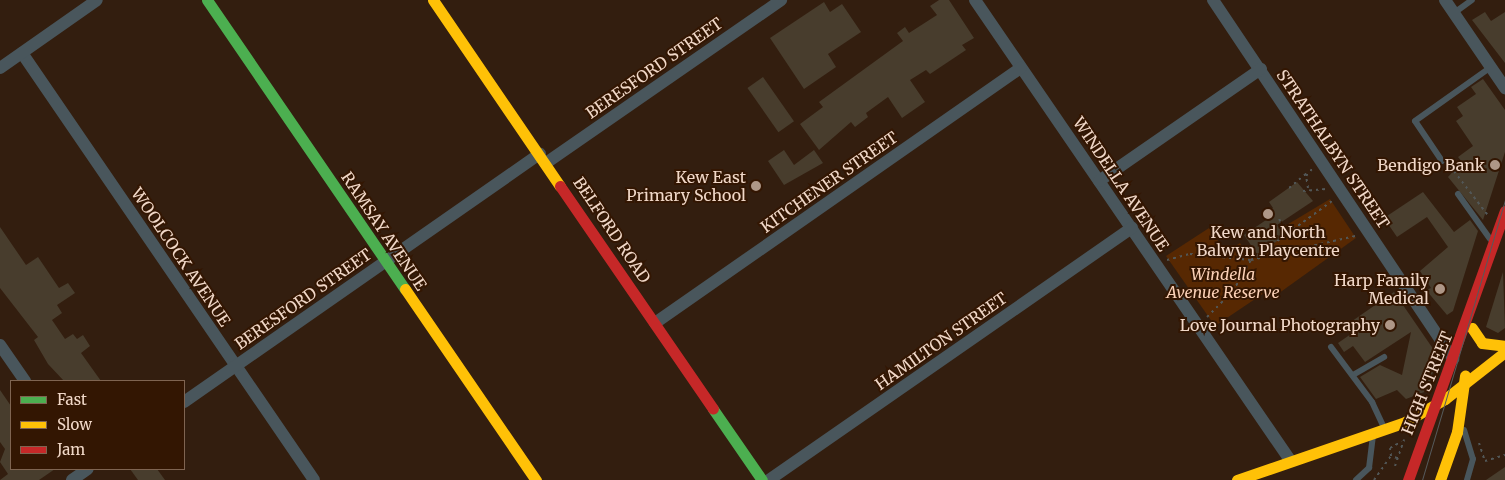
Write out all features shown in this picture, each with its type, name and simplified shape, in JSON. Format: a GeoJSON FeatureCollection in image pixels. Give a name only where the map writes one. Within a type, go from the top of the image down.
{"type":"FeatureCollection","features":[{"type":"Feature","properties":{"kind":"street"},"geometry":{"type":"LineString","coordinates":[[0,68],[97,0]]}},
{"type":"Feature","properties":{"kind":"street","name":"RAMSAY AVENUE"},"geometry":{"type":"LineString","coordinates":[[207,0],[536,480]]}},
{"type":"Feature","properties":{"kind":"street","name":"BERESFORD STREET"},"geometry":{"type":"LineString","coordinates":[[185,401],[386,262],[781,0]]}},
{"type":"Feature","properties":{"kind":"street","name":"WINDELLA AVENUE"},"geometry":{"type":"LineString","coordinates":[[974,0],[1290,460]]}},
{"type":"Feature","properties":{"kind":"street","name":"STRATHALBYN STREET"},"geometry":{"type":"LineString","coordinates":[[1213,0],[1427,315],[1450,350],[1453,363]]}},
{"type":"Feature","properties":{"kind":"street"},"geometry":{"type":"LineString","coordinates":[[1445,0],[1505,88]]}},
{"type":"Feature","properties":{"kind":"street","name":"BELFORD ROAD"},"geometry":{"type":"LineString","coordinates":[[439,2],[543,159],[762,480]]}},
{"type":"Feature","properties":{"kind":"street","name":"WOOLCOCK AVENUE"},"geometry":{"type":"LineString","coordinates":[[22,53],[314,480]]}},
{"type":"Feature","properties":{"kind":"street","name":"KITCHENER STREET"},"geometry":{"type":"LineString","coordinates":[[655,322],[1021,68]]}},
{"type":"Feature","properties":{"kind":"street"},"geometry":{"type":"LineString","coordinates":[[1100,181],[1261,69]]}},
{"type":"Feature","properties":{"kind":"street","name":"HIGH STREET"},"geometry":{"type":"LineString","coordinates":[[1440,480],[1462,406],[1468,357],[1469,329],[1476,297],[1505,211]]}},
{"type":"Feature","properties":{"kind":"street","name":"HAMILTON STREET"},"geometry":{"type":"LineString","coordinates":[[768,480],[1132,228]]}},
{"type":"Feature","properties":{"kind":"street","name":"STRATHALBYN STREET"},"geometry":{"type":"LineString","coordinates":[[1427,315],[1442,332],[1469,329]]}},
{"type":"Feature","properties":{"kind":"street"},"geometry":{"type":"LineString","coordinates":[[1469,329],[1482,343],[1505,346]]}},
{"type":"Feature","properties":{"kind":"street","name":"HIGH STREET"},"geometry":{"type":"LineString","coordinates":[[1408,480],[1435,405],[1469,329]]}},
{"type":"Feature","properties":{"kind":"street"},"geometry":{"type":"LineString","coordinates":[[0,345],[24,380]]}},
{"type":"Feature","properties":{"kind":"street"},"geometry":{"type":"LineString","coordinates":[[1237,480],[1290,460],[1379,431],[1435,405],[1505,352]]}},
{"type":"Feature","properties":{"kind":"street"},"geometry":{"type":"LineString","coordinates":[[72,480],[88,472]]}},
{"type":"Feature","properties":{"kind":"lane"},"geometry":{"type":"LineString","coordinates":[[1454,13],[1472,0]]}},
{"type":"Feature","properties":{"kind":"lane"},"geometry":{"type":"LineString","coordinates":[[1442,161],[1415,121],[1490,67]]}},
{"type":"Feature","properties":{"kind":"lane"},"geometry":{"type":"LineString","coordinates":[[1458,194],[1494,244]]}},
{"type":"Feature","properties":{"kind":"lane"},"geometry":{"type":"LineString","coordinates":[[1331,347],[1352,375],[1379,431],[1369,468],[1356,480]]}},
{"type":"Feature","properties":{"kind":"lane"},"geometry":{"type":"LineString","coordinates":[[1352,375],[1384,357]]}},
{"type":"Feature","properties":{"kind":"lane","name":"HIGH STREET"},"geometry":{"type":"LineString","coordinates":[[1462,406],[1473,459],[1467,480]]}},
{"type":"Feature","properties":{"kind":"path"},"geometry":{"type":"LineString","coordinates":[[1442,161],[1454,169],[1498,230]]}},
{"type":"Feature","properties":{"kind":"path"},"geometry":{"type":"LineString","coordinates":[[1289,188],[1312,169],[1316,176]]}},
{"type":"Feature","properties":{"kind":"path"},"geometry":{"type":"LineString","coordinates":[[1307,173],[1308,188]]}},
{"type":"Feature","properties":{"kind":"path"},"geometry":{"type":"LineString","coordinates":[[1201,309],[1206,317],[1226,300],[1251,260],[1333,200],[1321,183]]}},
{"type":"Feature","properties":{"kind":"path"},"geometry":{"type":"LineString","coordinates":[[1303,191],[1308,188],[1326,190]]}},
{"type":"Feature","properties":{"kind":"path"},"geometry":{"type":"LineString","coordinates":[[1279,219],[1289,234]]}},
{"type":"Feature","properties":{"kind":"path"},"geometry":{"type":"LineString","coordinates":[[1173,268],[1167,260],[1190,254],[1251,260],[1358,236]]}},
{"type":"Feature","properties":{"kind":"path"},"geometry":{"type":"LineString","coordinates":[[1374,480],[1391,456],[1391,446],[1402,442]]}},
{"type":"Feature","properties":{"kind":"path"},"geometry":{"type":"LineString","coordinates":[[1485,461],[1505,455]]}},
{"type":"Feature","properties":{"kind":"path"},"geometry":{"type":"LineString","coordinates":[[1391,456],[1397,458]]}},
{"type":"Feature","properties":{"kind":"green space","name":"Windella Avenue Reserve"},"geometry":{"type":"Polygon","coordinates":[[[1330,199],[1356,238],[1275,296],[1270,289],[1215,326],[1166,256],[1209,228],[1226,252],[1240,243],[1251,258],[1284,236],[1280,229],[1330,199]]]}},
{"type":"Feature","properties":{"kind":"building"},"geometry":{"type":"Polygon","coordinates":[[[939,0],[949,0],[974,38],[962,45],[966,50],[930,74],[926,70],[910,80],[925,102],[902,118],[888,97],[866,113],[868,117],[855,127],[851,122],[819,150],[800,124],[823,107],[819,102],[903,41],[897,33],[905,27],[909,33],[937,15],[930,6],[939,0]]]}},
{"type":"Feature","properties":{"kind":"building"},"geometry":{"type":"Polygon","coordinates":[[[824,2],[830,12],[842,4],[861,32],[828,54],[836,67],[804,89],[770,38],[824,2]]]}},
{"type":"Feature","properties":{"kind":"building"},"geometry":{"type":"Polygon","coordinates":[[[1485,12],[1491,21],[1505,12],[1505,63],[1472,20],[1485,12]]]}},
{"type":"Feature","properties":{"kind":"building"},"geometry":{"type":"Polygon","coordinates":[[[763,77],[794,121],[778,132],[747,88],[763,77]]]}},
{"type":"Feature","properties":{"kind":"building"},"geometry":{"type":"Polygon","coordinates":[[[1483,79],[1505,110],[1505,152],[1483,220],[1448,177],[1462,162],[1458,157],[1473,146],[1456,121],[1463,116],[1457,107],[1476,94],[1471,87],[1483,79]]]}},
{"type":"Feature","properties":{"kind":"building"},"geometry":{"type":"Polygon","coordinates":[[[784,150],[794,165],[814,150],[823,163],[784,185],[768,161],[784,150]]]}},
{"type":"Feature","properties":{"kind":"building"},"geometry":{"type":"Polygon","coordinates":[[[1297,182],[1313,201],[1277,225],[1285,236],[1257,254],[1244,235],[1266,220],[1263,215],[1273,208],[1269,202],[1297,182]]]}},
{"type":"Feature","properties":{"kind":"building"},"geometry":{"type":"Polygon","coordinates":[[[1423,192],[1454,232],[1470,220],[1478,231],[1453,311],[1447,315],[1426,290],[1431,288],[1420,271],[1448,247],[1427,217],[1397,237],[1384,218],[1423,192]]]}},
{"type":"Feature","properties":{"kind":"building"},"geometry":{"type":"Polygon","coordinates":[[[0,227],[26,265],[38,257],[59,288],[68,283],[75,293],[57,305],[62,313],[52,320],[65,339],[73,334],[77,339],[83,335],[90,346],[81,353],[100,380],[63,380],[48,364],[34,340],[38,337],[0,288],[0,227]]]}},
{"type":"Feature","properties":{"kind":"building"},"geometry":{"type":"Polygon","coordinates":[[[1503,272],[1505,328],[1498,333],[1486,327],[1503,272]]]}},
{"type":"Feature","properties":{"kind":"building"},"geometry":{"type":"Polygon","coordinates":[[[1394,292],[1438,356],[1427,391],[1406,399],[1397,390],[1376,399],[1360,377],[1380,365],[1402,375],[1411,332],[1365,362],[1353,346],[1344,352],[1338,343],[1351,334],[1345,326],[1394,292]]]}},
{"type":"Feature","properties":{"kind":"building"},"geometry":{"type":"Polygon","coordinates":[[[0,390],[10,405],[10,470],[54,470],[39,480],[0,480],[8,474],[0,462],[5,449],[0,442],[0,390]]]}},
{"type":"Feature","properties":{"kind":"building"},"geometry":{"type":"Polygon","coordinates":[[[1505,467],[1505,480],[1486,480],[1505,467]]]}},
{"type":"Feature","properties":{"kind":"building"},"geometry":{"type":"Polygon","coordinates":[[[131,470],[158,470],[165,480],[138,480],[131,470]]]}},
{"type":"Feature","properties":{"kind":"tram line"},"geometry":{"type":"LineString","coordinates":[[1422,480],[1505,200]]}},
{"type":"Feature","properties":{"kind":"traffic: fast"},"geometry":{"type":"LineString","coordinates":[[207,0],[405,289]]}},
{"type":"Feature","properties":{"kind":"traffic: fast"},"geometry":{"type":"LineString","coordinates":[[713,409],[762,480]]}},
{"type":"Feature","properties":{"kind":"traffic: slow"},"geometry":{"type":"LineString","coordinates":[[433,0],[560,186]]}},
{"type":"Feature","properties":{"kind":"traffic: slow"},"geometry":{"type":"LineString","coordinates":[[405,289],[536,480]]}},
{"type":"Feature","properties":{"kind":"traffic: slow"},"geometry":{"type":"LineString","coordinates":[[1472,328],[1482,343],[1505,346]]}},
{"type":"Feature","properties":{"kind":"traffic: slow"},"geometry":{"type":"LineString","coordinates":[[1237,480],[1405,422],[1445,399],[1505,352]]}},
{"type":"Feature","properties":{"kind":"traffic: slow"},"geometry":{"type":"LineString","coordinates":[[1440,480],[1457,432],[1465,376]]}},
{"type":"Feature","properties":{"kind":"traffic: jam"},"geometry":{"type":"LineString","coordinates":[[560,186],[713,409]]}},
{"type":"Feature","properties":{"kind":"traffic: jam"},"geometry":{"type":"LineString","coordinates":[[1408,480],[1505,211]]}},
{"type":"Feature","properties":{"kind":"place","name":"Bendigo Bank"},"geometry":{"type":"Point","coordinates":[1495,165]}},
{"type":"Feature","properties":{"kind":"place","name":"Kew East Primary School"},"geometry":{"type":"Point","coordinates":[756,186]}},
{"type":"Feature","properties":{"kind":"place","name":"Kew and North Balwyn Playcentre"},"geometry":{"type":"Point","coordinates":[1268,214]}},
{"type":"Feature","properties":{"kind":"place","name":"Harp Family Medical"},"geometry":{"type":"Point","coordinates":[1440,289]}},
{"type":"Feature","properties":{"kind":"place","name":"Love Journal Photography"},"geometry":{"type":"Point","coordinates":[1390,325]}}]}
